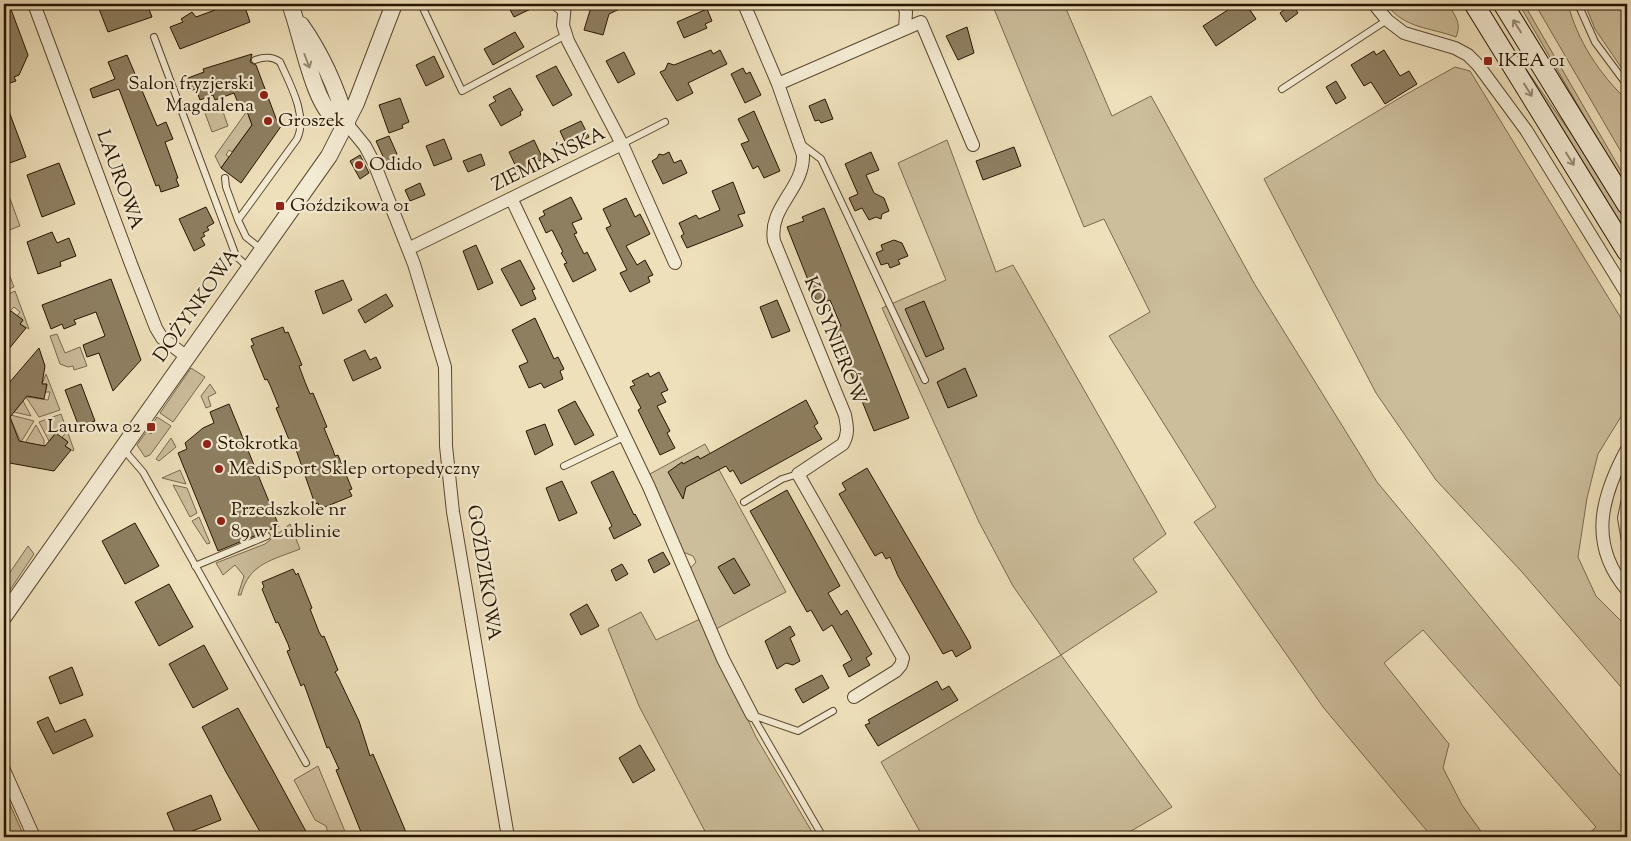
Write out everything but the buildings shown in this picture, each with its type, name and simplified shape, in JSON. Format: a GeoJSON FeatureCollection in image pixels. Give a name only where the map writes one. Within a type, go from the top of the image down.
{"type":"FeatureCollection","features":[{"type":"Feature","properties":{"kind":"main road"},"geometry":{"type":"LineString","coordinates":[[1474,4],[1627,252]]}},
{"type":"Feature","properties":{"kind":"main road"},"geometry":{"type":"LineString","coordinates":[[1503,4],[1627,205]]}},
{"type":"Feature","properties":{"kind":"street","name":"LAUROWA"},"geometry":{"type":"LineString","coordinates":[[34,4],[130,264],[156,328],[162,338],[186,357]]}},
{"type":"Feature","properties":{"kind":"street","name":"DOŻYNKOWA"},"geometry":{"type":"LineString","coordinates":[[4,616],[262,249],[330,156],[364,86],[394,4]]}},
{"type":"Feature","properties":{"kind":"street","name":"KOSYNIERÓW"},"geometry":{"type":"LineString","coordinates":[[744,4],[778,84],[800,143],[804,165],[800,177],[774,220],[774,241],[845,415],[847,427],[847,436],[843,444],[798,474]]}},
{"type":"Feature","properties":{"kind":"street"},"geometry":{"type":"LineString","coordinates":[[903,4],[906,12],[905,29]]}},
{"type":"Feature","properties":{"kind":"street"},"geometry":{"type":"LineString","coordinates":[[1374,4],[1387,20],[1408,35],[1460,50],[1478,65],[1526,130],[1627,294]]}},
{"type":"Feature","properties":{"kind":"street","name":"ZIEMIAŃSKA"},"geometry":{"type":"LineString","coordinates":[[408,249],[512,200],[622,144],[566,35],[564,8]]}},
{"type":"Feature","properties":{"kind":"street"},"geometry":{"type":"LineString","coordinates":[[292,9],[311,38],[333,83],[347,124]]}},
{"type":"Feature","properties":{"kind":"street"},"geometry":{"type":"LineString","coordinates":[[292,9],[304,54],[324,101],[334,117],[347,124]]}},
{"type":"Feature","properties":{"kind":"street"},"geometry":{"type":"LineString","coordinates":[[778,84],[921,22],[973,145]]}},
{"type":"Feature","properties":{"kind":"street"},"geometry":{"type":"LineString","coordinates":[[333,83],[347,87],[364,86]]}},
{"type":"Feature","properties":{"kind":"street","name":"GOŹDZIKOWA"},"geometry":{"type":"LineString","coordinates":[[347,124],[365,146],[374,163],[408,249],[437,334],[445,367],[446,446],[453,512],[508,837]]}},
{"type":"Feature","properties":{"kind":"street"},"geometry":{"type":"LineString","coordinates":[[622,144],[675,263]]}},
{"type":"Feature","properties":{"kind":"street"},"geometry":{"type":"LineString","coordinates":[[512,200],[649,487],[723,659],[752,715]]}},
{"type":"Feature","properties":{"kind":"street"},"geometry":{"type":"LineString","coordinates":[[1627,449],[1608,488],[1602,521],[1603,539],[1611,565],[1627,590]]}},
{"type":"Feature","properties":{"kind":"street"},"geometry":{"type":"LineString","coordinates":[[798,474],[902,658],[901,665],[896,672],[854,697]]}},
{"type":"Feature","properties":{"kind":"street"},"geometry":{"type":"LineString","coordinates":[[4,770],[34,837]]}},
{"type":"Feature","properties":{"kind":"lane"},"geometry":{"type":"LineString","coordinates":[[421,4],[462,91],[566,35]]}},
{"type":"Feature","properties":{"kind":"lane"},"geometry":{"type":"LineString","coordinates":[[551,4],[564,8]]}},
{"type":"Feature","properties":{"kind":"lane"},"geometry":{"type":"LineString","coordinates":[[1578,4],[1596,42],[1627,84]]}},
{"type":"Feature","properties":{"kind":"lane"},"geometry":{"type":"LineString","coordinates":[[1282,89],[1387,20]]}},
{"type":"Feature","properties":{"kind":"lane"},"geometry":{"type":"LineString","coordinates":[[154,37],[236,256],[249,268]]}},
{"type":"Feature","properties":{"kind":"lane"},"geometry":{"type":"LineString","coordinates":[[238,220],[297,139],[302,125],[300,113],[280,62],[274,58],[255,60]]}},
{"type":"Feature","properties":{"kind":"lane"},"geometry":{"type":"LineString","coordinates":[[622,144],[665,122]]}},
{"type":"Feature","properties":{"kind":"lane"},"geometry":{"type":"LineString","coordinates":[[800,143],[821,159],[925,380]]}},
{"type":"Feature","properties":{"kind":"lane"},"geometry":{"type":"LineString","coordinates":[[225,178],[226,187],[246,237],[262,249]]}},
{"type":"Feature","properties":{"kind":"lane"},"geometry":{"type":"LineString","coordinates":[[564,466],[624,437]]}},
{"type":"Feature","properties":{"kind":"lane"},"geometry":{"type":"LineString","coordinates":[[122,449],[143,472],[306,764]]}},
{"type":"Feature","properties":{"kind":"lane"},"geometry":{"type":"LineString","coordinates":[[744,502],[782,479],[798,474]]}},
{"type":"Feature","properties":{"kind":"lane"},"geometry":{"type":"LineString","coordinates":[[1627,489],[1621,518],[1627,553]]}},
{"type":"Feature","properties":{"kind":"lane"},"geometry":{"type":"LineString","coordinates":[[196,566],[267,536]]}},
{"type":"Feature","properties":{"kind":"lane"},"geometry":{"type":"LineString","coordinates":[[752,715],[798,732],[833,711]]}},
{"type":"Feature","properties":{"kind":"lane"},"geometry":{"type":"LineString","coordinates":[[752,715],[823,837]]}},
{"type":"Feature","properties":{"kind":"shaded area"},"geometry":{"type":"Polygon","coordinates":[[[992,4],[1064,4],[1112,116],[1151,96],[1254,283],[1377,482],[1624,780],[1627,778],[1627,837],[1585,837],[1596,827],[1423,630],[1384,663],[1449,744],[1443,768],[1462,805],[1485,837],[1432,837],[1323,707],[1194,522],[1216,507],[1109,336],[1150,312],[1104,219],[1084,227],[992,4]]]}},
{"type":"Feature","properties":{"kind":"shaded area"},"geometry":{"type":"Polygon","coordinates":[[[1386,4],[1448,4],[1458,24],[1456,37],[1409,23],[1393,12],[1386,4]]]}},
{"type":"Feature","properties":{"kind":"shaded area"},"geometry":{"type":"Polygon","coordinates":[[[1519,4],[1524,4],[1627,181],[1627,190],[1519,4]]]}},
{"type":"Feature","properties":{"kind":"shaded area"},"geometry":{"type":"Polygon","coordinates":[[[1535,4],[1568,4],[1577,31],[1591,56],[1608,80],[1627,100],[1627,162],[1535,4]]]}},
{"type":"Feature","properties":{"kind":"shaded area"},"geometry":{"type":"Polygon","coordinates":[[[1585,4],[1627,4],[1627,76],[1595,29],[1585,4]]]}},
{"type":"Feature","properties":{"kind":"shaded area"},"geometry":{"type":"Polygon","coordinates":[[[1512,49],[1572,135],[1627,223],[1627,235],[1512,49]]]}},
{"type":"Feature","properties":{"kind":"shaded area"},"geometry":{"type":"Polygon","coordinates":[[[1455,67],[1470,71],[1627,328],[1627,407],[1598,454],[1587,498],[1578,557],[1596,596],[1627,627],[1627,694],[1522,572],[1436,480],[1376,393],[1264,179],[1455,67]]]}},
{"type":"Feature","properties":{"kind":"shaded area"},"geometry":{"type":"Polygon","coordinates":[[[221,106],[228,126],[212,132],[205,113],[221,106]]]}},
{"type":"Feature","properties":{"kind":"shaded area"},"geometry":{"type":"Polygon","coordinates":[[[247,111],[252,125],[232,152],[229,150],[226,155],[229,157],[221,168],[215,156],[247,111]]]}},
{"type":"Feature","properties":{"kind":"shaded area"},"geometry":{"type":"Polygon","coordinates":[[[947,140],[996,272],[1013,265],[1166,534],[1133,559],[1157,592],[1061,655],[1013,586],[979,522],[882,308],[946,280],[898,163],[947,140]]]}},
{"type":"Feature","properties":{"kind":"shaded area"},"geometry":{"type":"Polygon","coordinates":[[[4,182],[20,226],[4,232],[4,182]]]}},
{"type":"Feature","properties":{"kind":"shaded area"},"geometry":{"type":"Polygon","coordinates":[[[4,261],[14,287],[4,291],[4,261]]]}},
{"type":"Feature","properties":{"kind":"shaded area"},"geometry":{"type":"Polygon","coordinates":[[[15,291],[29,329],[20,324],[23,320],[17,316],[20,312],[14,307],[4,317],[4,296],[15,291]]]}},
{"type":"Feature","properties":{"kind":"shaded area"},"geometry":{"type":"Polygon","coordinates":[[[57,334],[65,353],[80,347],[87,366],[74,370],[73,366],[68,367],[60,364],[50,336],[57,334]]]}},
{"type":"Feature","properties":{"kind":"shaded area"},"geometry":{"type":"Polygon","coordinates":[[[191,368],[205,377],[173,422],[160,413],[191,368]]]}},
{"type":"Feature","properties":{"kind":"shaded area"},"geometry":{"type":"Polygon","coordinates":[[[46,374],[60,410],[39,417],[26,397],[48,400],[50,392],[45,392],[47,385],[42,384],[46,374]]]}},
{"type":"Feature","properties":{"kind":"shaded area"},"geometry":{"type":"Polygon","coordinates":[[[210,384],[216,393],[208,397],[211,406],[206,408],[201,396],[210,384]]]}},
{"type":"Feature","properties":{"kind":"shaded area"},"geometry":{"type":"Polygon","coordinates":[[[23,401],[31,416],[14,412],[23,401]]]}},
{"type":"Feature","properties":{"kind":"shaded area"},"geometry":{"type":"Polygon","coordinates":[[[61,414],[73,451],[65,446],[68,442],[62,437],[65,434],[59,429],[49,441],[39,422],[61,414]]]}},
{"type":"Feature","properties":{"kind":"shaded area"},"geometry":{"type":"Polygon","coordinates":[[[11,415],[34,421],[21,442],[10,418],[11,415]]]}},
{"type":"Feature","properties":{"kind":"shaded area"},"geometry":{"type":"Polygon","coordinates":[[[157,417],[171,426],[150,455],[145,457],[137,445],[147,431],[151,434],[157,424],[154,422],[157,417]]]}},
{"type":"Feature","properties":{"kind":"shaded area"},"geometry":{"type":"Polygon","coordinates":[[[36,425],[44,440],[44,446],[25,443],[36,425]]]}},
{"type":"Feature","properties":{"kind":"shaded area"},"geometry":{"type":"Polygon","coordinates":[[[171,438],[176,447],[159,461],[156,459],[171,438]]]}},
{"type":"Feature","properties":{"kind":"shaded area"},"geometry":{"type":"Polygon","coordinates":[[[705,444],[786,592],[714,630],[688,571],[696,562],[693,556],[683,552],[648,475],[705,444]]]}},
{"type":"Feature","properties":{"kind":"shaded area"},"geometry":{"type":"Polygon","coordinates":[[[180,470],[186,484],[162,478],[180,470]]]}},
{"type":"Feature","properties":{"kind":"shaded area"},"geometry":{"type":"Polygon","coordinates":[[[173,485],[187,488],[197,513],[190,517],[173,485]]]}},
{"type":"Feature","properties":{"kind":"shaded area"},"geometry":{"type":"Polygon","coordinates":[[[199,517],[210,543],[207,544],[192,521],[199,517]]]}},
{"type":"Feature","properties":{"kind":"shaded area"},"geometry":{"type":"Polygon","coordinates":[[[290,524],[300,549],[263,564],[256,569],[245,584],[241,595],[238,595],[244,576],[235,565],[223,575],[216,563],[265,544],[290,524]]]}},
{"type":"Feature","properties":{"kind":"shaded area"},"geometry":{"type":"Polygon","coordinates":[[[28,546],[34,554],[4,599],[4,581],[28,546]]]}},
{"type":"Feature","properties":{"kind":"shaded area"},"geometry":{"type":"Polygon","coordinates":[[[641,612],[656,640],[700,619],[756,737],[815,837],[708,837],[639,706],[608,629],[641,612]]]}},
{"type":"Feature","properties":{"kind":"shaded area"},"geometry":{"type":"Polygon","coordinates":[[[1061,655],[1172,807],[1121,837],[923,837],[881,762],[1061,655]]]}},
{"type":"Feature","properties":{"kind":"shaded area"},"geometry":{"type":"Polygon","coordinates":[[[318,766],[346,834],[345,837],[329,837],[326,826],[315,820],[294,780],[318,766]]]}},
{"type":"Feature","properties":{"kind":"shaded area"},"geometry":{"type":"Polygon","coordinates":[[[4,791],[23,834],[16,837],[4,837],[4,791]]]}},
{"type":"Feature","properties":{"kind":"place","name":"IKEA 01"},"geometry":{"type":"Point","coordinates":[1488,61]}},
{"type":"Feature","properties":{"kind":"place","name":"Salon fryzjerski Magdalena"},"geometry":{"type":"Point","coordinates":[264,95]}},
{"type":"Feature","properties":{"kind":"place","name":"Groszek"},"geometry":{"type":"Point","coordinates":[268,121]}},
{"type":"Feature","properties":{"kind":"place","name":"Odido"},"geometry":{"type":"Point","coordinates":[359,165]}},
{"type":"Feature","properties":{"kind":"place","name":"Goździkowa 01"},"geometry":{"type":"Point","coordinates":[280,206]}},
{"type":"Feature","properties":{"kind":"place","name":"Laurowa 02"},"geometry":{"type":"Point","coordinates":[151,427]}},
{"type":"Feature","properties":{"kind":"place","name":"Stokrotka"},"geometry":{"type":"Point","coordinates":[207,444]}},
{"type":"Feature","properties":{"kind":"place","name":"MediSport Sklep ortopedyczny"},"geometry":{"type":"Point","coordinates":[219,469]}},
{"type":"Feature","properties":{"kind":"place","name":"Przedszkole nr 89 w Lublinie"},"geometry":{"type":"Point","coordinates":[221,521]}}]}
